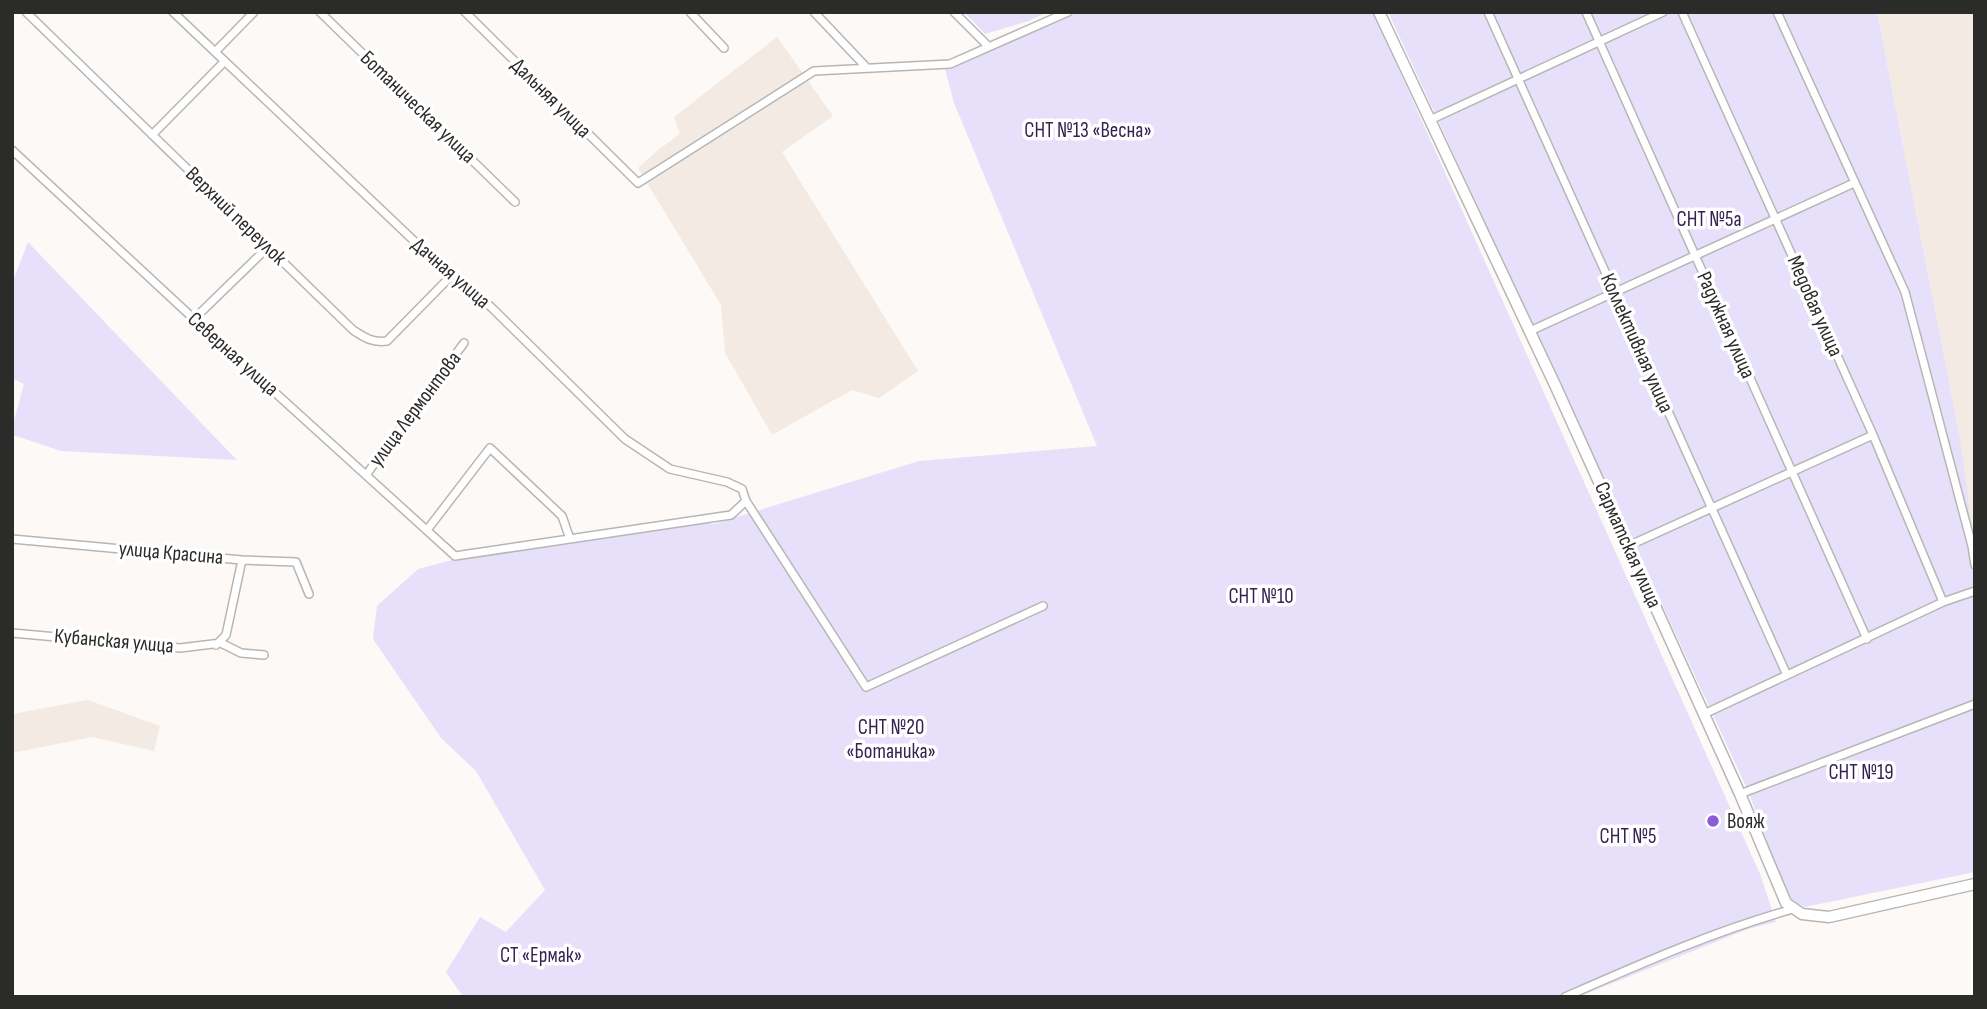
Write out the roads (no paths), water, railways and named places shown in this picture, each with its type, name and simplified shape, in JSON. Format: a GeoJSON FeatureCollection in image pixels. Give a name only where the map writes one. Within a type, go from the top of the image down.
{"type":"FeatureCollection","features":[{"type":"Feature","properties":{"kind":"main road","name":"Сарматская улица"},"geometry":{"type":"LineString","coordinates":[[1379,12],[1530,331],[1740,794],[1782,894],[1793,909]]}},
{"type":"Feature","properties":{"kind":"main road"},"geometry":{"type":"LineString","coordinates":[[1793,909],[1812,917],[1829,917],[1975,884]]}},
{"type":"Feature","properties":{"kind":"street","name":"Верхний переулок"},"geometry":{"type":"LineString","coordinates":[[26,12],[353,330],[366,339],[387,341],[451,276]]}},
{"type":"Feature","properties":{"kind":"street","name":"Дачная улица"},"geometry":{"type":"LineString","coordinates":[[173,12],[451,276],[500,316],[625,439],[670,469],[727,482],[742,489],[746,501]]}},
{"type":"Feature","properties":{"kind":"street"},"geometry":{"type":"LineString","coordinates":[[215,52],[254,12]]}},
{"type":"Feature","properties":{"kind":"street","name":"Ботаническая улица"},"geometry":{"type":"LineString","coordinates":[[320,12],[515,202]]}},
{"type":"Feature","properties":{"kind":"street","name":"Дальняя улица"},"geometry":{"type":"LineString","coordinates":[[465,12],[638,183],[814,71],[867,68]]}},
{"type":"Feature","properties":{"kind":"street"},"geometry":{"type":"LineString","coordinates":[[690,12],[724,48]]}},
{"type":"Feature","properties":{"kind":"street"},"geometry":{"type":"LineString","coordinates":[[814,12],[867,68],[950,64],[1068,12]]}},
{"type":"Feature","properties":{"kind":"street"},"geometry":{"type":"LineString","coordinates":[[954,12],[988,46]]}},
{"type":"Feature","properties":{"kind":"street","name":"Коллективная улица"},"geometry":{"type":"LineString","coordinates":[[1488,12],[1786,673]]}},
{"type":"Feature","properties":{"kind":"street","name":"Радужная улица"},"geometry":{"type":"LineString","coordinates":[[1586,12],[1867,639]]}},
{"type":"Feature","properties":{"kind":"street"},"geometry":{"type":"LineString","coordinates":[[1430,120],[1663,12]]}},
{"type":"Feature","properties":{"kind":"street","name":"Медовая улица"},"geometry":{"type":"LineString","coordinates":[[1682,12],[1873,435],[1943,602]]}},
{"type":"Feature","properties":{"kind":"street"},"geometry":{"type":"LineString","coordinates":[[1777,12],[1905,292],[1973,546],[1975,565]]}},
{"type":"Feature","properties":{"kind":"street"},"geometry":{"type":"LineString","coordinates":[[152,135],[224,62]]}},
{"type":"Feature","properties":{"kind":"street","name":"Северная улица"},"geometry":{"type":"LineString","coordinates":[[12,150],[455,556],[570,539]]}},
{"type":"Feature","properties":{"kind":"street"},"geometry":{"type":"LineString","coordinates":[[1530,331],[1854,183]]}},
{"type":"Feature","properties":{"kind":"street"},"geometry":{"type":"LineString","coordinates":[[194,319],[269,246]]}},
{"type":"Feature","properties":{"kind":"street","name":"улица Лермонтова"},"geometry":{"type":"LineString","coordinates":[[366,475],[464,343]]}},
{"type":"Feature","properties":{"kind":"street"},"geometry":{"type":"LineString","coordinates":[[1628,546],[1873,435]]}},
{"type":"Feature","properties":{"kind":"street"},"geometry":{"type":"LineString","coordinates":[[427,530],[490,448],[562,516],[570,539],[731,515],[746,501],[866,687],[1043,606]]}},
{"type":"Feature","properties":{"kind":"street","name":"улица Красина"},"geometry":{"type":"LineString","coordinates":[[12,539],[242,560],[296,562],[309,594]]}},
{"type":"Feature","properties":{"kind":"street"},"geometry":{"type":"LineString","coordinates":[[216,645],[226,635],[242,560]]}},
{"type":"Feature","properties":{"kind":"street"},"geometry":{"type":"LineString","coordinates":[[1704,714],[1786,673],[1867,639],[1943,602],[1975,591]]}},
{"type":"Feature","properties":{"kind":"street","name":"Кубанская улица"},"geometry":{"type":"LineString","coordinates":[[12,633],[180,648],[221,643],[241,653],[264,655]]}},
{"type":"Feature","properties":{"kind":"street"},"geometry":{"type":"LineString","coordinates":[[1740,794],[1975,704]]}},
{"type":"Feature","properties":{"kind":"street"},"geometry":{"type":"LineString","coordinates":[[1565,997],[1681,946],[1731,927],[1793,909]]}},
{"type":"Feature","properties":{"kind":"place","name":"Вояж"},"geometry":{"type":"Point","coordinates":[1713,821]}},
{"type":"Feature","properties":{"kind":"park label","name":"СНТ №13 «Весна»"},"geometry":{"type":"Point","coordinates":[1088,130]}},
{"type":"Feature","properties":{"kind":"park label","name":"СНТ №5а"},"geometry":{"type":"Point","coordinates":[1709,219]}},
{"type":"Feature","properties":{"kind":"park label","name":"СНТ №10"},"geometry":{"type":"Point","coordinates":[1261,596]}},
{"type":"Feature","properties":{"kind":"park label","name":"СНТ №20 «Ботаника»"},"geometry":{"type":"Point","coordinates":[891,739]}},
{"type":"Feature","properties":{"kind":"park label","name":"СНТ №19"},"geometry":{"type":"Point","coordinates":[1861,772]}},
{"type":"Feature","properties":{"kind":"park label","name":"СНТ №5"},"geometry":{"type":"Point","coordinates":[1628,836]}},
{"type":"Feature","properties":{"kind":"park label","name":"СТ «Ермак»"},"geometry":{"type":"Point","coordinates":[541,955]}}]}
